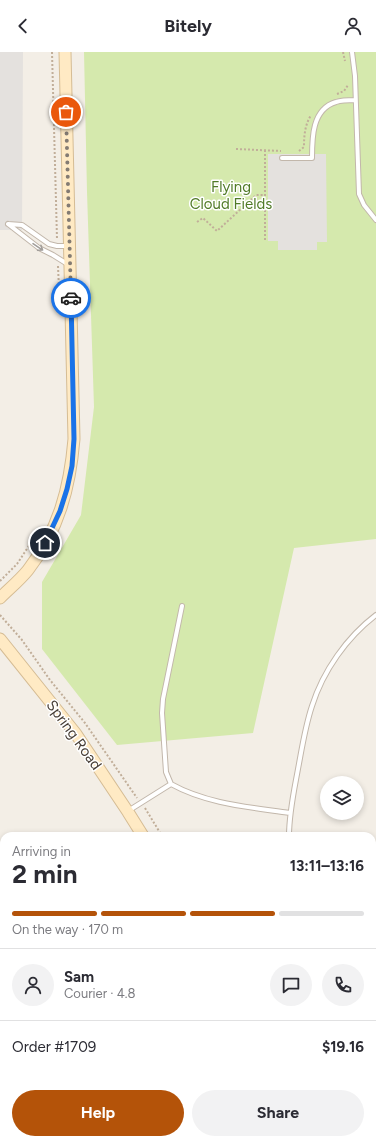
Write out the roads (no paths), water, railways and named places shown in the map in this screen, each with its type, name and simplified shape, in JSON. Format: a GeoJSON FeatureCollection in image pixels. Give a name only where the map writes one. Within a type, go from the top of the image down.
{"type":"FeatureCollection","features":[{"type":"Feature","properties":{"kind":"main road"},"geometry":{"type":"LineString","coordinates":[[0,598],[28,571],[51,532],[67,489],[72,466],[74,439],[64,52]]}},
{"type":"Feature","properties":{"kind":"main road","name":"Spring Road"},"geometry":{"type":"LineString","coordinates":[[0,639],[76,734],[140,832]]}},
{"type":"Feature","properties":{"kind":"lane"},"geometry":{"type":"LineString","coordinates":[[352,52],[355,76],[358,194],[364,205],[376,220]]}},
{"type":"Feature","properties":{"kind":"lane"},"geometry":{"type":"LineString","coordinates":[[282,158],[312,158],[313,133],[320,114],[328,106],[337,102],[355,100]]}},
{"type":"Feature","properties":{"kind":"lane"},"geometry":{"type":"LineString","coordinates":[[70,246],[57,246],[43,241],[22,225],[8,224],[39,248],[70,266]]}},
{"type":"Feature","properties":{"kind":"lane"},"geometry":{"type":"LineString","coordinates":[[182,606],[162,706],[166,772],[171,784],[182,790],[219,802],[290,812]]}},
{"type":"Feature","properties":{"kind":"lane"},"geometry":{"type":"LineString","coordinates":[[289,832],[290,812],[306,724],[318,690],[340,652],[354,635],[376,614]]}},
{"type":"Feature","properties":{"kind":"lane"},"geometry":{"type":"LineString","coordinates":[[128,812],[171,784]]}},
{"type":"Feature","properties":{"kind":"park label","name":"Flying Cloud Fields"},"geometry":{"type":"Point","coordinates":[231,196]}}]}
